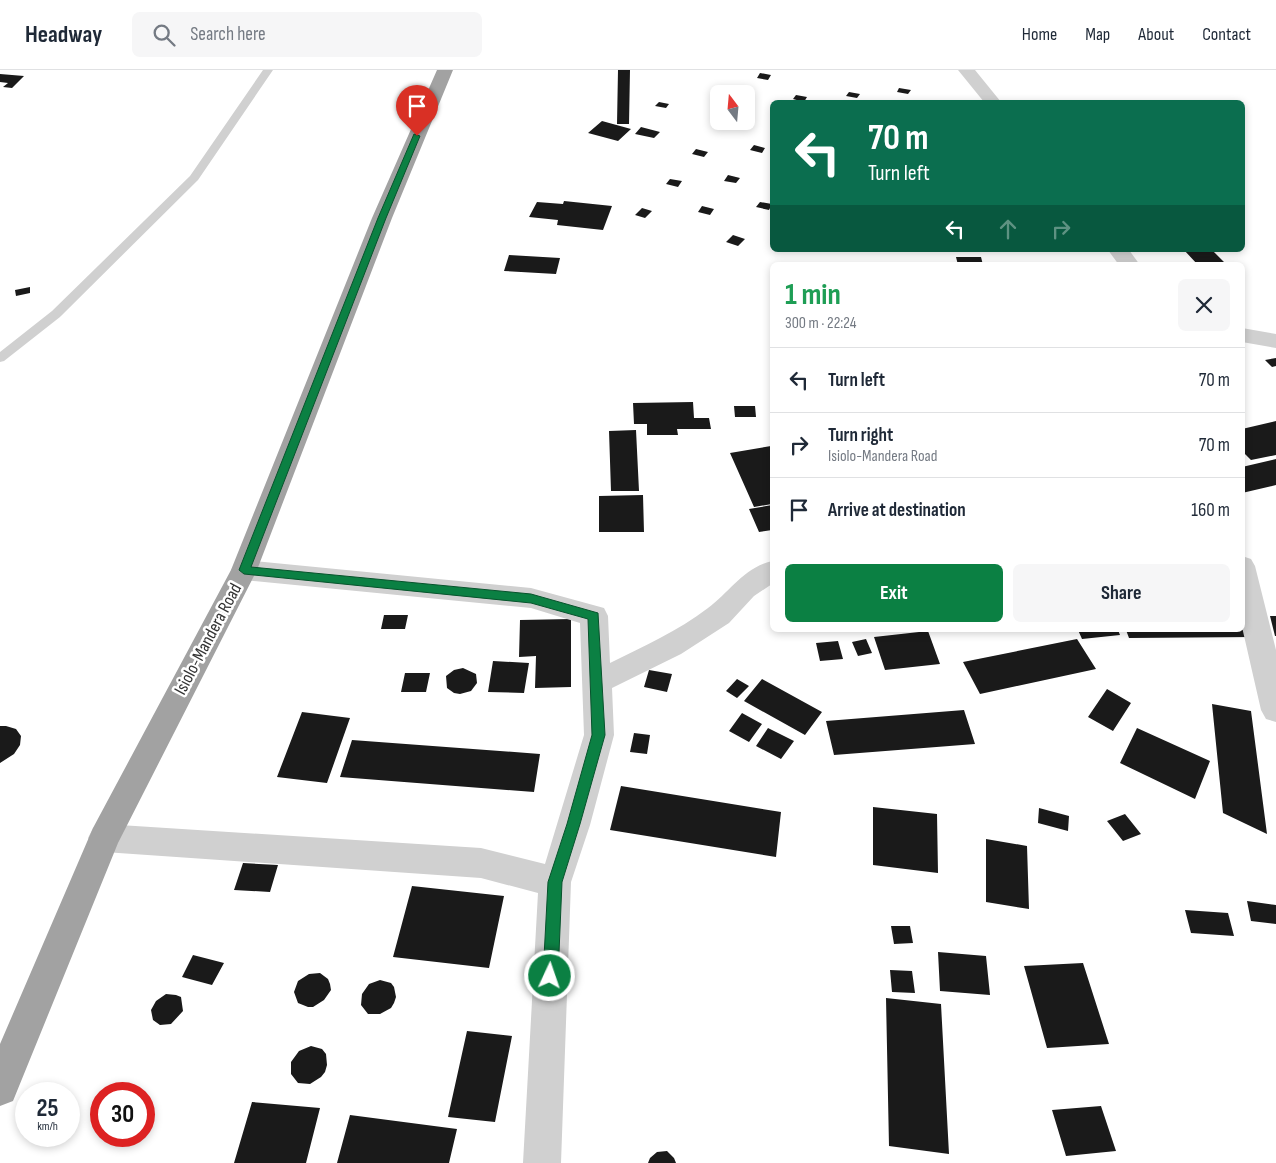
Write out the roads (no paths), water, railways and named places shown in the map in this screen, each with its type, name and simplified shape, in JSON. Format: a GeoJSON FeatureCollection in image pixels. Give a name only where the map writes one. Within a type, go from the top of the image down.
{"type":"FeatureCollection","features":[{"type":"Feature","properties":{"kind":"highway","name":"Isiolo-Mandera Road"},"geometry":{"type":"LineString","coordinates":[[0,1088],[104,838],[244,570],[382,218],[445,70]]}},
{"type":"Feature","properties":{"kind":"street"},"geometry":{"type":"LineString","coordinates":[[966,70],[991,100]]}},
{"type":"Feature","properties":{"kind":"street"},"geometry":{"type":"LineString","coordinates":[[1120,252],[1128,262]]}},
{"type":"Feature","properties":{"kind":"street"},"geometry":{"type":"LineString","coordinates":[[1245,336],[1276,341]]}},
{"type":"Feature","properties":{"kind":"street"},"geometry":{"type":"LineString","coordinates":[[244,570],[531,598],[594,616],[599,735],[574,824],[555,882],[542,1163]]}},
{"type":"Feature","properties":{"kind":"street"},"geometry":{"type":"LineString","coordinates":[[597,682],[672,646],[719,615],[744,589],[770,571]]}},
{"type":"Feature","properties":{"kind":"street"},"geometry":{"type":"LineString","coordinates":[[1245,579],[1276,710]]}},
{"type":"Feature","properties":{"kind":"street"},"geometry":{"type":"LineString","coordinates":[[104,838],[481,864],[555,882]]}},
{"type":"Feature","properties":{"kind":"lane"},"geometry":{"type":"LineString","coordinates":[[0,358],[56,314],[194,178],[268,70]]}}]}
